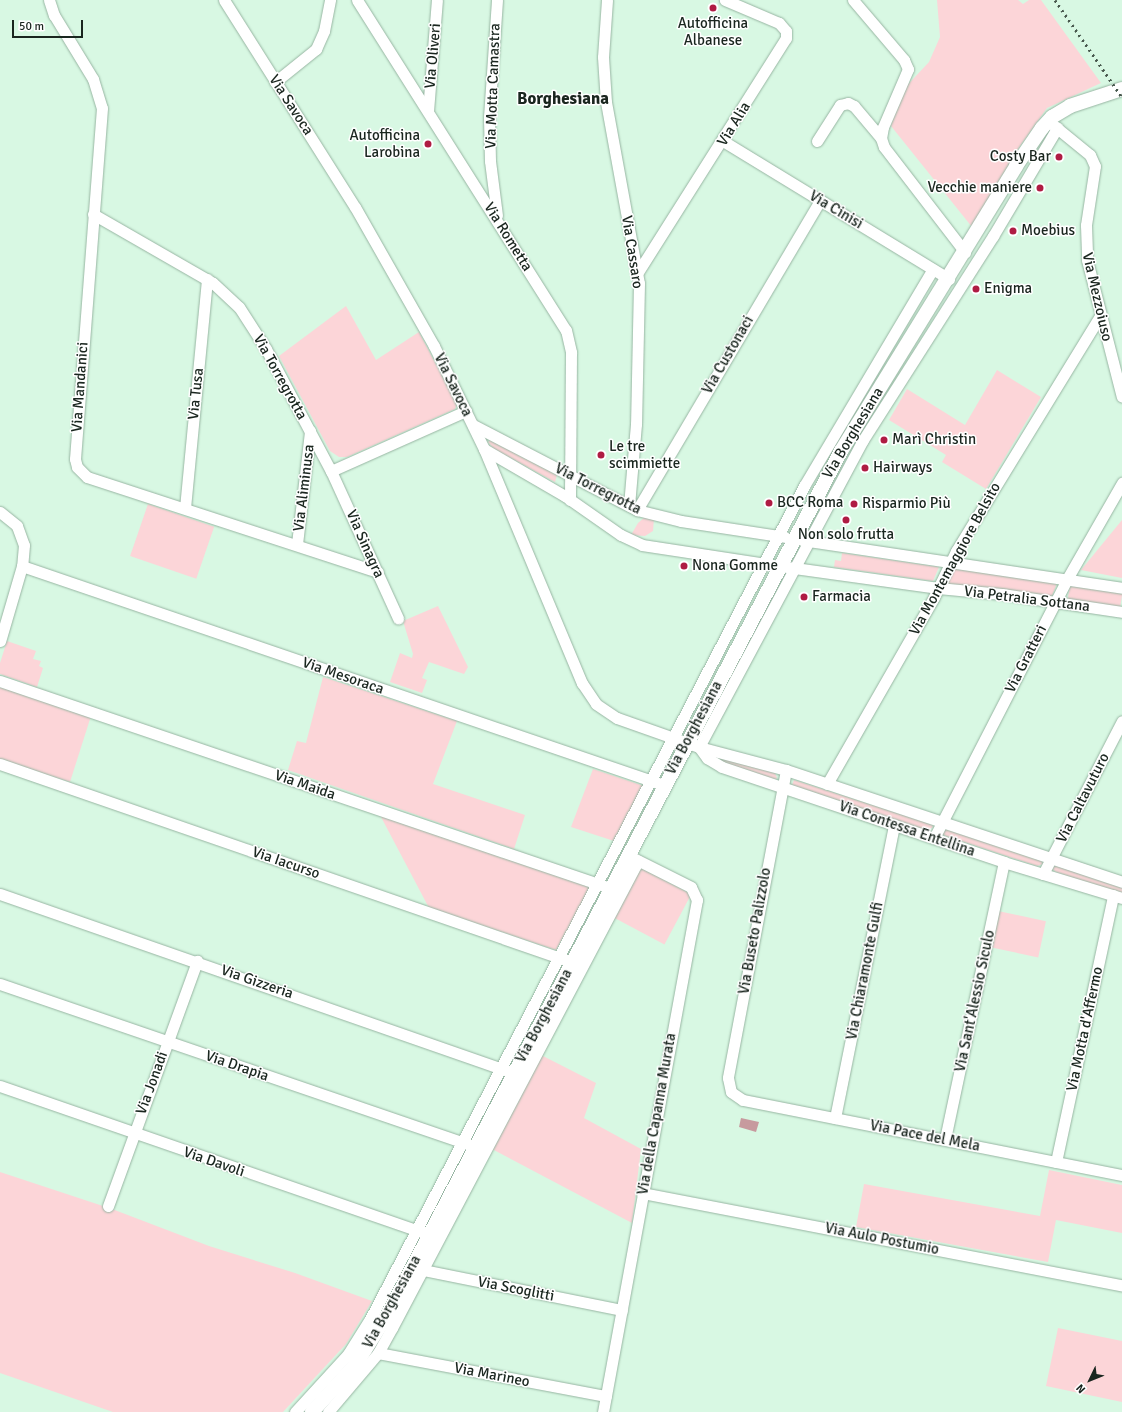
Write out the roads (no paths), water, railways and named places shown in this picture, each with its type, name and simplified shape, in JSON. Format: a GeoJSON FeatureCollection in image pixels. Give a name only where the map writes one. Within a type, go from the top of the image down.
{"type":"FeatureCollection","features":[{"type":"Feature","properties":{"kind":"street","name":"Via Mandanici"},"geometry":{"type":"LineString","coordinates":[[49,0],[54,15],[91,73],[100,96],[102,118],[76,465],[80,472],[88,477],[297,544],[378,572]]}},
{"type":"Feature","properties":{"kind":"street","name":"Via Savoca"},"geometry":{"type":"LineString","coordinates":[[224,0],[387,261],[466,411],[484,449],[588,695],[599,707],[612,716],[686,742]]}},
{"type":"Feature","properties":{"kind":"street"},"geometry":{"type":"LineString","coordinates":[[276,82],[316,49],[324,31],[330,0]]}},
{"type":"Feature","properties":{"kind":"street","name":"Via Rometta"},"geometry":{"type":"LineString","coordinates":[[357,0],[561,320],[569,339],[570,500]]}},
{"type":"Feature","properties":{"kind":"street","name":"Via Oliveri"},"geometry":{"type":"LineString","coordinates":[[428,111],[437,0]]}},
{"type":"Feature","properties":{"kind":"street","name":"Via Motta Camastra"},"geometry":{"type":"LineString","coordinates":[[497,0],[489,121],[498,220]]}},
{"type":"Feature","properties":{"kind":"street","name":"Via Cassaro"},"geometry":{"type":"LineString","coordinates":[[607,0],[603,56],[606,102],[638,272],[639,365],[633,508]]}},
{"type":"Feature","properties":{"kind":"street","name":"Via Alia"},"geometry":{"type":"LineString","coordinates":[[638,272],[724,141],[784,43],[787,34],[779,23],[725,0]]}},
{"type":"Feature","properties":{"kind":"street"},"geometry":{"type":"LineString","coordinates":[[853,0],[904,60],[908,69],[888,115],[881,138]]}},
{"type":"Feature","properties":{"kind":"street","name":"Via Borghesiana"},"geometry":{"type":"LineString","coordinates":[[686,742],[841,451],[964,252],[1053,124],[1075,104],[1122,89]]}},
{"type":"Feature","properties":{"kind":"street"},"geometry":{"type":"LineString","coordinates":[[817,141],[840,105],[848,103],[854,106],[881,138],[888,154],[964,252]]}},
{"type":"Feature","properties":{"kind":"street","name":"Via Mezzoiuso"},"geometry":{"type":"LineString","coordinates":[[1053,124],[1090,155],[1095,166],[1085,240],[1088,269],[1122,397]]}},
{"type":"Feature","properties":{"kind":"street","name":"Via Cinisi"},"geometry":{"type":"LineString","coordinates":[[724,141],[949,278]]}},
{"type":"Feature","properties":{"kind":"street","name":"Via Borghesiana"},"geometry":{"type":"LineString","coordinates":[[312,1412],[353,1368],[375,1323],[658,783],[686,742],[794,568],[863,440],[993,236],[1027,162]]}},
{"type":"Feature","properties":{"kind":"street","name":"Via Custonaci"},"geometry":{"type":"LineString","coordinates":[[633,508],[820,200]]}},
{"type":"Feature","properties":{"kind":"street","name":"Via Torregrotta"},"geometry":{"type":"LineString","coordinates":[[94,214],[207,279],[227,294],[243,313],[331,471]]}},
{"type":"Feature","properties":{"kind":"street","name":"Via Borghesiana"},"geometry":{"type":"LineString","coordinates":[[686,742],[765,564],[820,457],[933,269]]}},
{"type":"Feature","properties":{"kind":"street","name":"Via Tusa"},"geometry":{"type":"LineString","coordinates":[[185,508],[207,279]]}},
{"type":"Feature","properties":{"kind":"street","name":"Via Montemaggiore Belsito"},"geometry":{"type":"LineString","coordinates":[[827,784],[938,588],[950,560],[1100,316]]}},
{"type":"Feature","properties":{"kind":"street"},"geometry":{"type":"LineString","coordinates":[[331,471],[466,411]]}},
{"type":"Feature","properties":{"kind":"street","name":"Via Torregrotta"},"geometry":{"type":"LineString","coordinates":[[473,425],[633,508],[682,521],[779,536]]}},
{"type":"Feature","properties":{"kind":"street","name":"Via Aliminusa"},"geometry":{"type":"LineString","coordinates":[[297,544],[310,431]]}},
{"type":"Feature","properties":{"kind":"street","name":"Via Torregrotta"},"geometry":{"type":"LineString","coordinates":[[484,449],[570,500],[615,532],[637,543],[765,564]]}},
{"type":"Feature","properties":{"kind":"street","name":"Via Sinagra"},"geometry":{"type":"LineString","coordinates":[[331,471],[398,618]]}},
{"type":"Feature","properties":{"kind":"street","name":"Via Gratteri"},"geometry":{"type":"LineString","coordinates":[[934,838],[1067,580],[1122,483]]}},
{"type":"Feature","properties":{"kind":"street"},"geometry":{"type":"LineString","coordinates":[[0,512],[15,523],[21,532],[22,566],[0,641]]}},
{"type":"Feature","properties":{"kind":"street","name":"Via Petralia Sottana"},"geometry":{"type":"LineString","coordinates":[[779,536],[950,560],[1122,588]]}},
{"type":"Feature","properties":{"kind":"street","name":"Via Petralia Sottana"},"geometry":{"type":"LineString","coordinates":[[765,564],[938,588],[1056,601],[1122,612]]}},
{"type":"Feature","properties":{"kind":"street","name":"Via Mesoraca"},"geometry":{"type":"LineString","coordinates":[[22,566],[658,783]]}},
{"type":"Feature","properties":{"kind":"street","name":"Via Maida"},"geometry":{"type":"LineString","coordinates":[[0,681],[604,887]]}},
{"type":"Feature","properties":{"kind":"street","name":"Via Caltavuturo"},"geometry":{"type":"LineString","coordinates":[[1043,874],[1122,721]]}},
{"type":"Feature","properties":{"kind":"street","name":"Via Contessa Entellina"},"geometry":{"type":"LineString","coordinates":[[686,742],[786,770],[1122,882]]}},
{"type":"Feature","properties":{"kind":"street","name":"Via Contessa Entellina"},"geometry":{"type":"LineString","coordinates":[[686,742],[714,763],[1004,862],[1118,896]]}},
{"type":"Feature","properties":{"kind":"street","name":"Via Iacurso"},"geometry":{"type":"LineString","coordinates":[[0,764],[566,960]]}},
{"type":"Feature","properties":{"kind":"street","name":"Via Buseto Palizzolo"},"geometry":{"type":"LineString","coordinates":[[731,1092],[728,1078],[786,770]]}},
{"type":"Feature","properties":{"kind":"street","name":"Via Borghesiana"},"geometry":{"type":"LineString","coordinates":[[328,1412],[378,1353],[417,1269],[633,858],[658,783]]}},
{"type":"Feature","properties":{"kind":"street","name":"Via Chiaramonte Gulfi"},"geometry":{"type":"LineString","coordinates":[[835,1118],[894,825]]}},
{"type":"Feature","properties":{"kind":"street","name":"Via Borghesiana"},"geometry":{"type":"LineString","coordinates":[[604,887],[633,858]]}},
{"type":"Feature","properties":{"kind":"street","name":"Via della Capanna Murata"},"geometry":{"type":"LineString","coordinates":[[603,1412],[642,1193],[698,900],[691,887],[633,858]]}},
{"type":"Feature","properties":{"kind":"street","name":"Via Sant'Alessio Siculo"},"geometry":{"type":"LineString","coordinates":[[945,1139],[1004,862]]}},
{"type":"Feature","properties":{"kind":"street","name":"Via Gizzeria"},"geometry":{"type":"LineString","coordinates":[[0,894],[508,1070]]}},
{"type":"Feature","properties":{"kind":"street","name":"Via Motta d'Affermo"},"geometry":{"type":"LineString","coordinates":[[1056,1162],[1118,896]]}},
{"type":"Feature","properties":{"kind":"street","name":"Via Jonadi"},"geometry":{"type":"LineString","coordinates":[[108,1206],[197,961]]}},
{"type":"Feature","properties":{"kind":"street","name":"Via Drapia"},"geometry":{"type":"LineString","coordinates":[[0,984],[469,1144]]}},
{"type":"Feature","properties":{"kind":"street","name":"Via Davoli"},"geometry":{"type":"LineString","coordinates":[[0,1086],[134,1134],[423,1233]]}},
{"type":"Feature","properties":{"kind":"street","name":"Via Pace del Mela"},"geometry":{"type":"LineString","coordinates":[[731,1092],[743,1100],[1122,1175]]}},
{"type":"Feature","properties":{"kind":"street","name":"Via Aulo Postumio"},"geometry":{"type":"LineString","coordinates":[[642,1193],[1122,1285]]}},
{"type":"Feature","properties":{"kind":"street","name":"Via Borghesiana"},"geometry":{"type":"LineString","coordinates":[[295,1412],[375,1323],[417,1269],[423,1233]]}},
{"type":"Feature","properties":{"kind":"street","name":"Via Scoglitti"},"geometry":{"type":"LineString","coordinates":[[417,1269],[622,1310]]}},
{"type":"Feature","properties":{"kind":"street","name":"Via Marineo"},"geometry":{"type":"LineString","coordinates":[[378,1353],[606,1396]]}},
{"type":"Feature","properties":{"kind":"railway"},"geometry":{"type":"LineString","coordinates":[[1055,0],[1122,97]]}},
{"type":"Feature","properties":{"kind":"place","name":"Autofficina Albanese"},"geometry":{"type":"Point","coordinates":[713,8]}},
{"type":"Feature","properties":{"kind":"place","name":"Autofficina Larobina"},"geometry":{"type":"Point","coordinates":[428,144]}},
{"type":"Feature","properties":{"kind":"place","name":"Costy Bar"},"geometry":{"type":"Point","coordinates":[1059,157]}},
{"type":"Feature","properties":{"kind":"place","name":"Vecchie maniere"},"geometry":{"type":"Point","coordinates":[1040,188]}},
{"type":"Feature","properties":{"kind":"place","name":"Moebius"},"geometry":{"type":"Point","coordinates":[1013,231]}},
{"type":"Feature","properties":{"kind":"place","name":"Enigma"},"geometry":{"type":"Point","coordinates":[976,289]}},
{"type":"Feature","properties":{"kind":"place","name":"Marì Christin"},"geometry":{"type":"Point","coordinates":[884,440]}},
{"type":"Feature","properties":{"kind":"place","name":"Le tre scimmiette"},"geometry":{"type":"Point","coordinates":[601,455]}},
{"type":"Feature","properties":{"kind":"place","name":"Hairways"},"geometry":{"type":"Point","coordinates":[865,468]}},
{"type":"Feature","properties":{"kind":"place","name":"BCC Roma"},"geometry":{"type":"Point","coordinates":[769,503]}},
{"type":"Feature","properties":{"kind":"place","name":"Risparmio Più"},"geometry":{"type":"Point","coordinates":[854,504]}},
{"type":"Feature","properties":{"kind":"place","name":"Non solo frutta"},"geometry":{"type":"Point","coordinates":[846,520]}},
{"type":"Feature","properties":{"kind":"place","name":"Nona Gomme"},"geometry":{"type":"Point","coordinates":[684,566]}},
{"type":"Feature","properties":{"kind":"place","name":"Farmacia"},"geometry":{"type":"Point","coordinates":[804,597]}},
{"type":"Feature","properties":{"kind":"district","name":"Borghesiana"},"geometry":{"type":"Point","coordinates":[563,99]}}]}
